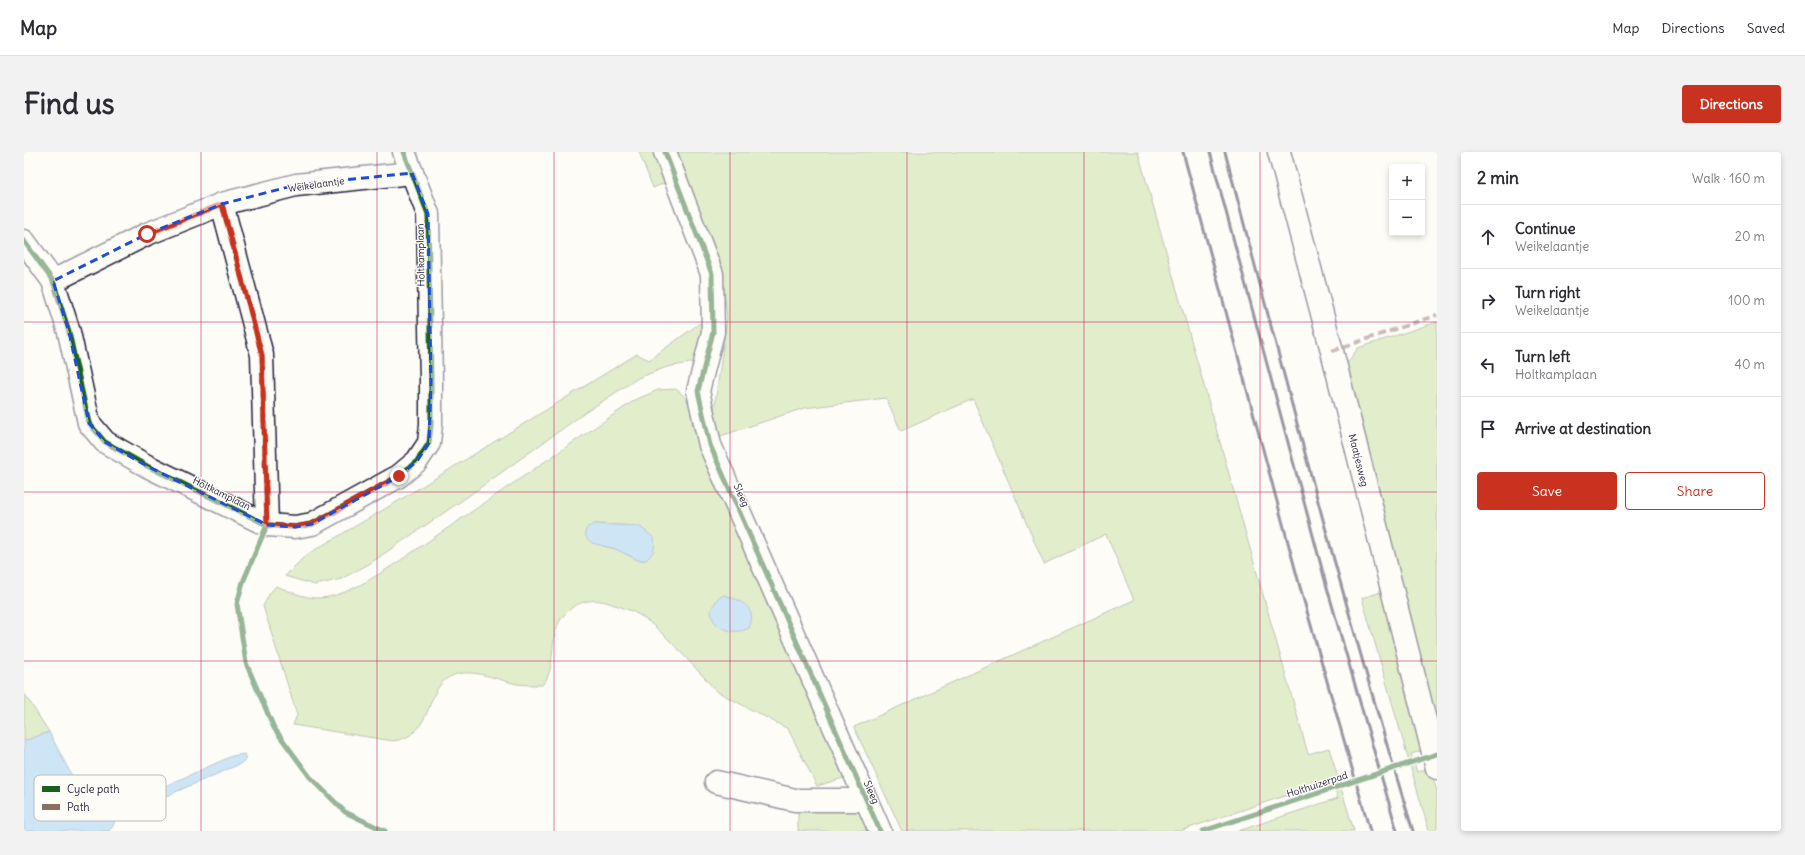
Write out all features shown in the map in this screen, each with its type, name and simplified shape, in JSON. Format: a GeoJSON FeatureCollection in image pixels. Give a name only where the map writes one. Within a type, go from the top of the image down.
{"type":"FeatureCollection","features":[{"type":"Feature","properties":{"kind":"street","name":"Holtkamplaan"},"geometry":{"type":"LineString","coordinates":[[24,241],[52,281],[69,332],[89,422],[106,442],[147,466],[267,525],[295,527],[312,524],[399,476],[417,461],[429,443],[431,424],[431,382],[428,214],[404,152]]}},
{"type":"Feature","properties":{"kind":"street","name":"Sleeg"},"geometry":{"type":"LineString","coordinates":[[666,152],[712,274],[713,332],[698,391],[710,445],[880,831]]}},
{"type":"Feature","properties":{"kind":"street","name":"Maatjesweg"},"geometry":{"type":"LineString","coordinates":[[1279,152],[1332,351],[1437,768]]}},
{"type":"Feature","properties":{"kind":"street","name":"Weikelaantje"},"geometry":{"type":"LineString","coordinates":[[52,281],[147,234],[222,204],[296,185],[412,172]]}},
{"type":"Feature","properties":{"kind":"street"},"geometry":{"type":"LineString","coordinates":[[222,204],[262,355],[267,525]]}},
{"type":"Feature","properties":{"kind":"street","name":"Sleeg"},"geometry":{"type":"LineString","coordinates":[[716,782],[795,800],[866,800]]}},
{"type":"Feature","properties":{"kind":"highlighted area"},"geometry":{"type":"Polygon","coordinates":[[[412,173],[428,214],[431,382],[429,443],[417,461],[399,476],[312,524],[295,527],[267,525],[147,466],[105,442],[89,423],[69,332],[53,281],[147,234],[222,204],[296,185],[412,173]]]}},
{"type":"Feature","properties":{"kind":"green space"},"geometry":{"type":"Polygon","coordinates":[[[639,152],[661,152],[672,180],[653,188],[639,152]]]}},
{"type":"Feature","properties":{"kind":"green space"},"geometry":{"type":"Polygon","coordinates":[[[674,152],[1138,152],[1308,754],[1329,748],[1354,831],[1238,831],[1338,798],[1332,780],[1180,831],[902,831],[854,727],[1134,600],[1106,534],[1044,564],[973,399],[901,431],[886,398],[804,408],[718,437],[714,411],[727,318],[724,286],[711,243],[674,152]]]}},
{"type":"Feature","properties":{"kind":"green space"},"geometry":{"type":"Polygon","coordinates":[[[707,318],[696,362],[667,367],[638,378],[586,412],[467,497],[369,564],[341,579],[315,585],[285,576],[306,555],[395,503],[637,354],[649,360],[707,318]]]}},
{"type":"Feature","properties":{"kind":"green space"},"geometry":{"type":"Polygon","coordinates":[[[1437,322],[1437,717],[1434,716],[1344,367],[1358,348],[1437,322]]]}},
{"type":"Feature","properties":{"kind":"green space"},"geometry":{"type":"Polygon","coordinates":[[[676,389],[688,402],[691,410],[693,428],[850,776],[817,786],[788,729],[716,691],[672,643],[641,616],[630,610],[602,601],[583,602],[571,608],[561,619],[555,635],[547,679],[542,685],[517,684],[486,675],[469,673],[454,675],[444,681],[437,689],[417,730],[407,737],[393,741],[293,725],[297,715],[263,606],[270,593],[276,586],[302,596],[312,598],[328,597],[350,590],[383,572],[401,560],[635,400],[658,390],[676,389]],[[594,524],[603,546],[616,549],[638,560],[646,560],[654,539],[639,526],[594,524]]]}},
{"type":"Feature","properties":{"kind":"green space"},"geometry":{"type":"Polygon","coordinates":[[[1384,591],[1425,750],[1411,754],[1417,772],[1430,768],[1437,791],[1437,831],[1429,831],[1362,598],[1384,591]]]}},
{"type":"Feature","properties":{"kind":"green space"},"geometry":{"type":"Polygon","coordinates":[[[24,693],[49,732],[24,741],[24,693]]]}},
{"type":"Feature","properties":{"kind":"green space"},"geometry":{"type":"Polygon","coordinates":[[[837,806],[867,814],[874,831],[798,831],[798,810],[837,806]]]}},
{"type":"Feature","properties":{"kind":"water"},"geometry":{"type":"Polygon","coordinates":[[[594,524],[639,526],[654,538],[655,545],[646,560],[638,560],[616,549],[592,543],[586,537],[585,531],[588,527],[594,524]]]}},
{"type":"Feature","properties":{"kind":"water"},"geometry":{"type":"Polygon","coordinates":[[[724,595],[742,602],[750,610],[751,621],[749,628],[731,631],[724,629],[715,622],[711,609],[718,598],[724,595]]]}},
{"type":"Feature","properties":{"kind":"water"},"geometry":{"type":"Polygon","coordinates":[[[49,732],[71,775],[34,775],[34,821],[115,821],[109,831],[24,831],[24,741],[49,732]]]}},
{"type":"Feature","properties":{"kind":"water"},"geometry":{"type":"Polygon","coordinates":[[[244,754],[246,759],[240,764],[166,796],[166,786],[232,756],[244,754]]]}},
{"type":"Feature","properties":{"kind":"railway"},"geometry":{"type":"LineString","coordinates":[[1183,152],[1300,587],[1370,831]]}},
{"type":"Feature","properties":{"kind":"railway"},"geometry":{"type":"LineString","coordinates":[[1210,152],[1326,584],[1397,831]]}},
{"type":"Feature","properties":{"kind":"railway"},"geometry":{"type":"LineString","coordinates":[[1225,152],[1339,578],[1413,831]]}},
{"type":"Feature","properties":{"kind":"marked path"},"geometry":{"type":"LineString","coordinates":[[222,204],[262,355],[267,525]]}},
{"type":"Feature","properties":{"kind":"marked path"},"geometry":{"type":"LineString","coordinates":[[1332,351],[1437,315]]}},
{"type":"Feature","properties":{"kind":"cycle path"},"geometry":{"type":"LineString","coordinates":[[24,241],[53,281],[69,332],[89,423],[105,442],[147,466],[267,525],[295,527],[312,524],[399,476],[417,461],[429,443],[431,424],[431,382],[428,214],[404,152]]}},
{"type":"Feature","properties":{"kind":"cycle path"},"geometry":{"type":"LineString","coordinates":[[665,152],[712,274],[713,332],[698,391],[710,445],[880,831]]}},
{"type":"Feature","properties":{"kind":"cycle path"},"geometry":{"type":"LineString","coordinates":[[267,525],[243,582],[237,604],[246,663],[274,728],[310,777],[345,812],[385,831]]}},
{"type":"Feature","properties":{"kind":"cycle path","name":"Holthuizerpad"},"geometry":{"type":"LineString","coordinates":[[1203,831],[1437,754]]}},
{"type":"Feature","properties":{"kind":"route"},"geometry":{"type":"LineString","coordinates":[[147,234],[222,204],[262,355],[267,525],[295,527],[312,524],[399,476]]}}]}
